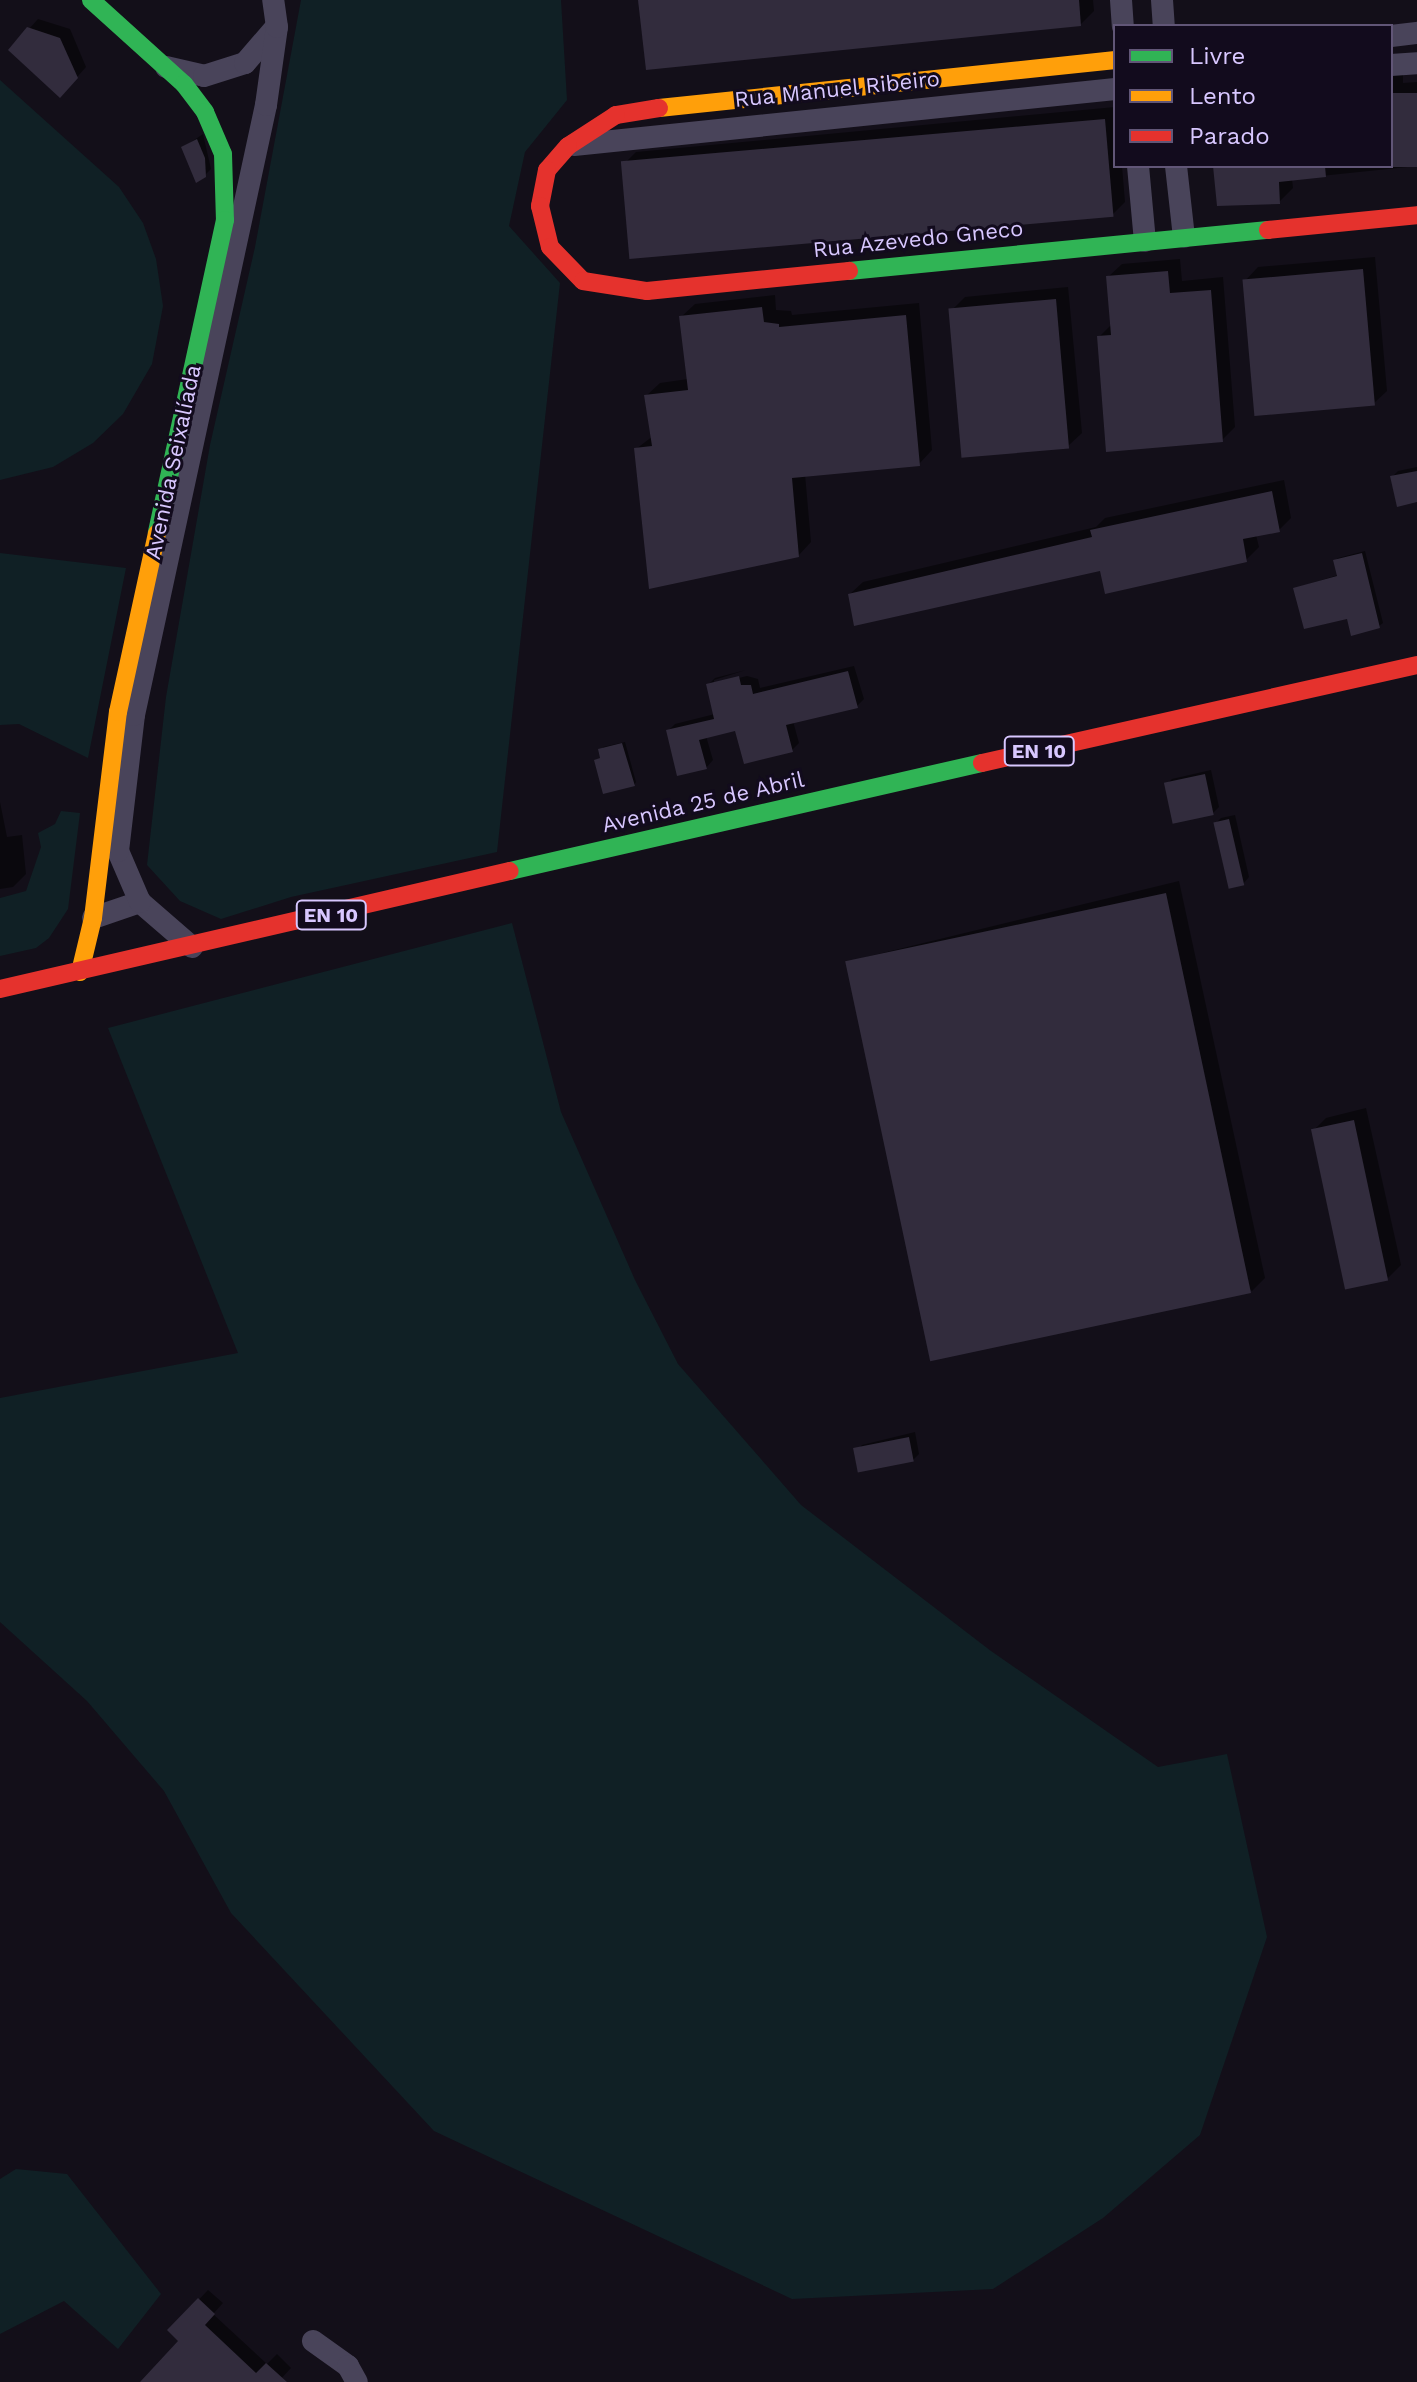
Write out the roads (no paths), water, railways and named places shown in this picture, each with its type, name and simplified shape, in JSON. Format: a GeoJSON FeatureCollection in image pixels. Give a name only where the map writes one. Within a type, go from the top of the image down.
{"type":"FeatureCollection","features":[{"type":"Feature","properties":{"kind":"street","name":"Avenida Seixalíada"},"geometry":{"type":"LineString","coordinates":[[80,972],[93,918],[118,712],[225,220],[223,154],[205,112],[165,67],[91,0]]}},
{"type":"Feature","properties":{"kind":"street","name":"Avenida Seixalíada"},"geometry":{"type":"LineString","coordinates":[[192,947],[140,902],[118,851],[134,715],[243,219],[277,27],[273,0]]}},
{"type":"Feature","properties":{"kind":"street"},"geometry":{"type":"LineString","coordinates":[[1121,0],[1123,24]]}},
{"type":"Feature","properties":{"kind":"street"},"geometry":{"type":"LineString","coordinates":[[1162,0],[1164,24]]}},
{"type":"Feature","properties":{"kind":"street"},"geometry":{"type":"LineString","coordinates":[[165,67],[204,76],[245,63],[277,27]]}},
{"type":"Feature","properties":{"kind":"street"},"geometry":{"type":"LineString","coordinates":[[1393,36],[1417,33]]}},
{"type":"Feature","properties":{"kind":"street","name":"Rua Manuel Ribeiro"},"geometry":{"type":"LineString","coordinates":[[568,146],[616,115],[669,106],[1113,60]]}},
{"type":"Feature","properties":{"kind":"street"},"geometry":{"type":"LineString","coordinates":[[1393,65],[1417,63]]}},
{"type":"Feature","properties":{"kind":"street"},"geometry":{"type":"LineString","coordinates":[[568,146],[1113,89]]}},
{"type":"Feature","properties":{"kind":"street","name":"Rua Azevedo Gneco"},"geometry":{"type":"LineString","coordinates":[[568,146],[547,170],[540,206],[550,247],[583,281],[647,291],[1417,215]]}},
{"type":"Feature","properties":{"kind":"street"},"geometry":{"type":"LineString","coordinates":[[1138,168],[1145,241]]}},
{"type":"Feature","properties":{"kind":"street"},"geometry":{"type":"LineString","coordinates":[[1176,168],[1184,237]]}},
{"type":"Feature","properties":{"kind":"street","name":"Avenida 25 de Abril"},"geometry":{"type":"LineString","coordinates":[[0,989],[1417,665]]}},
{"type":"Feature","properties":{"kind":"street"},"geometry":{"type":"LineString","coordinates":[[93,918],[140,902]]}},
{"type":"Feature","properties":{"kind":"street"},"geometry":{"type":"LineString","coordinates":[[313,2341],[348,2366],[357,2382]]}}]}
